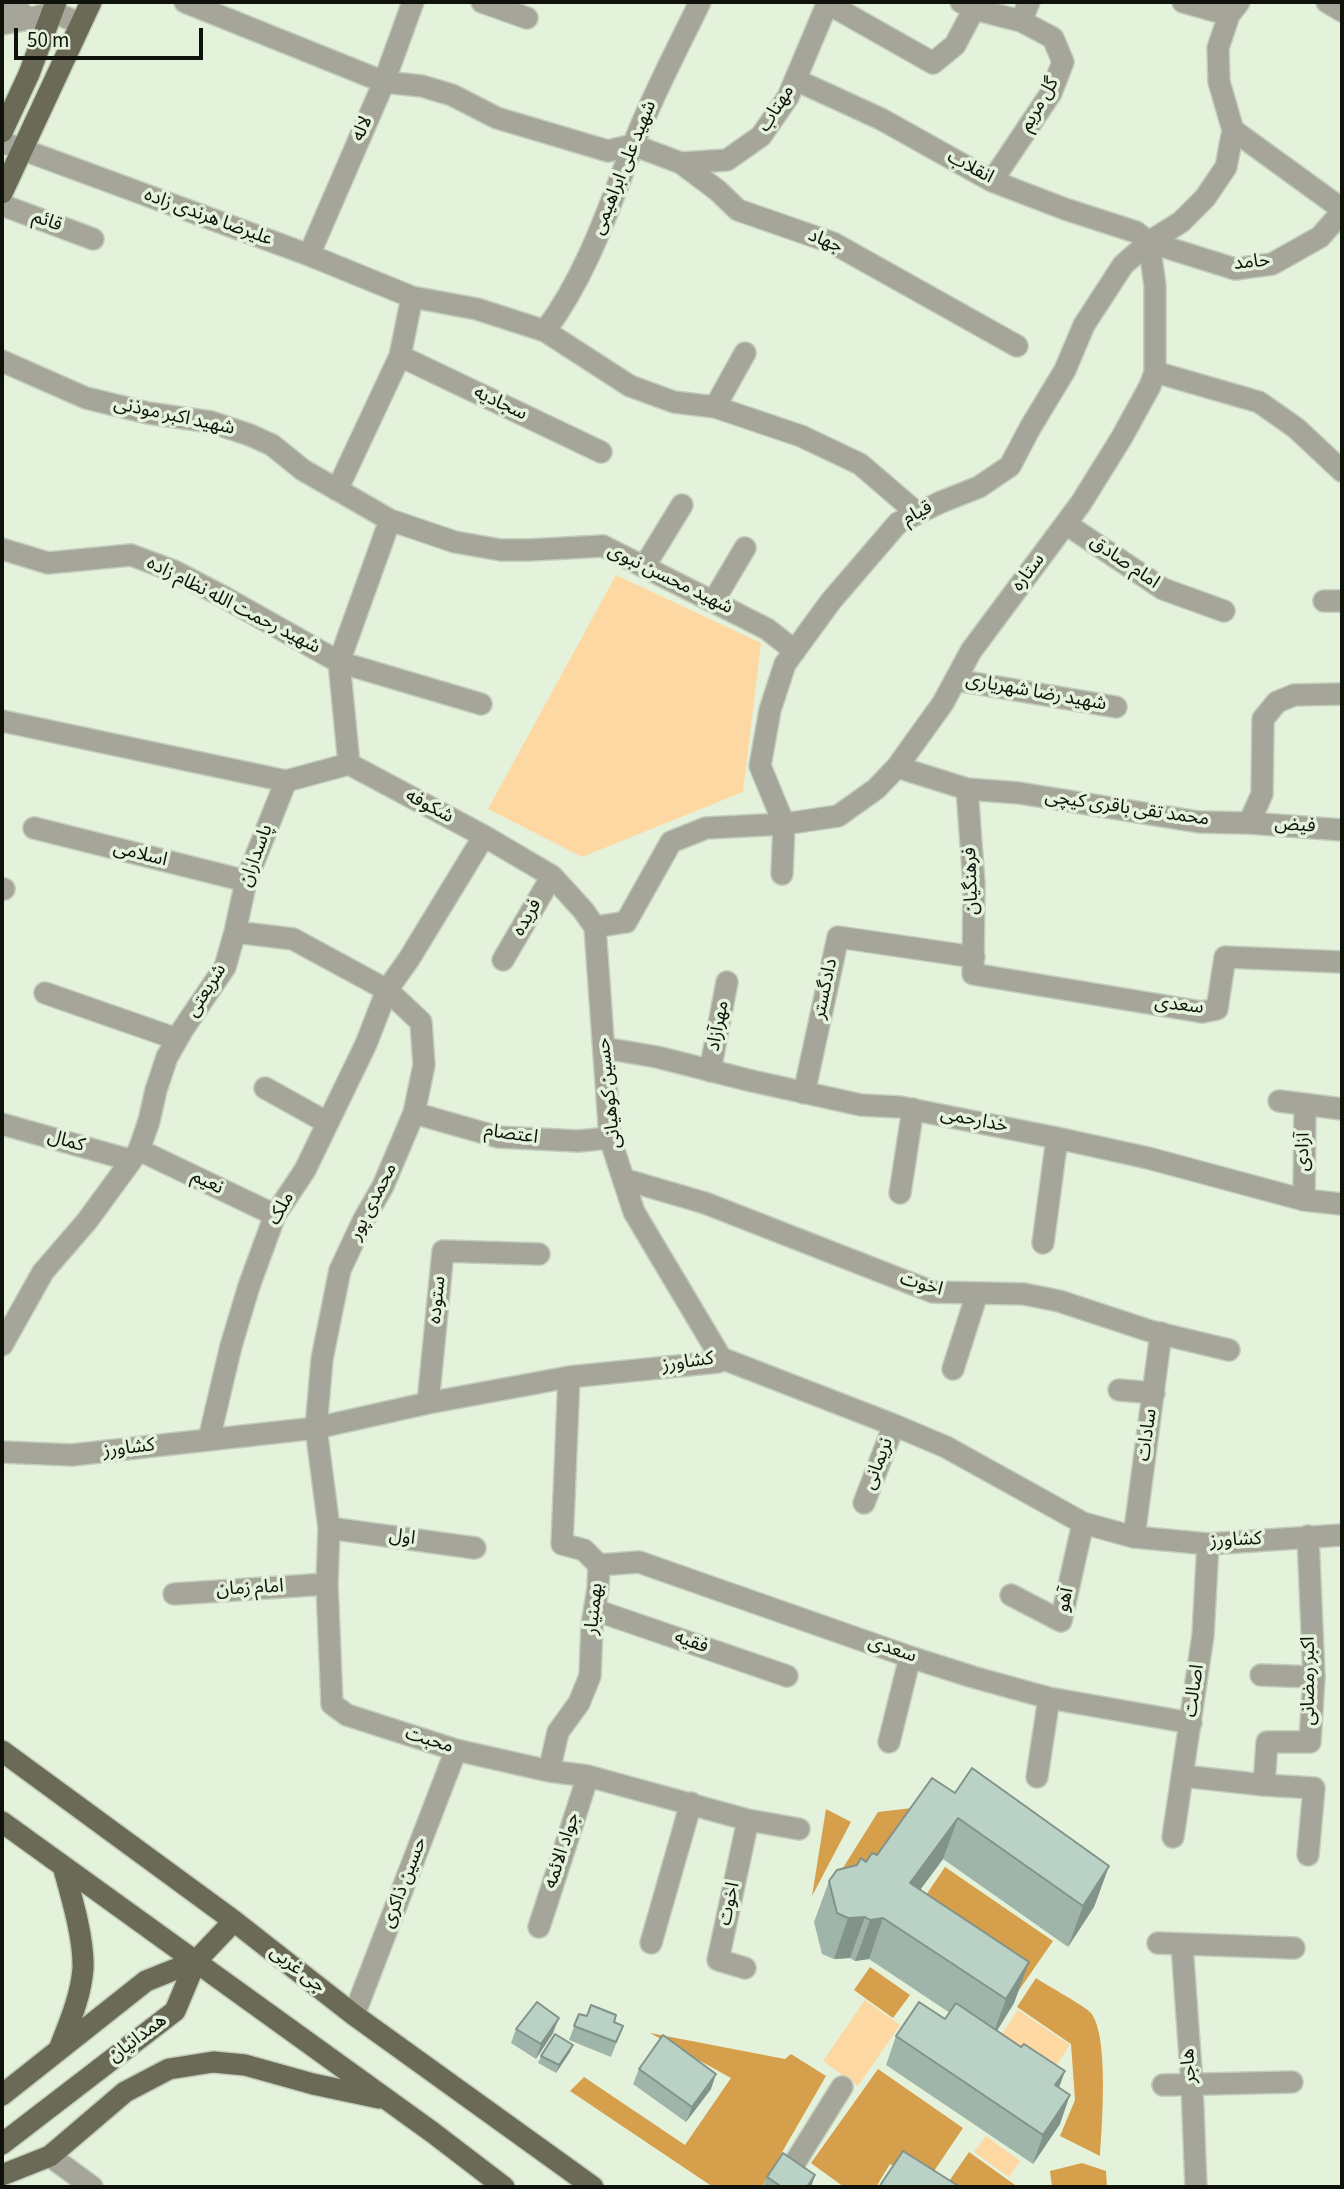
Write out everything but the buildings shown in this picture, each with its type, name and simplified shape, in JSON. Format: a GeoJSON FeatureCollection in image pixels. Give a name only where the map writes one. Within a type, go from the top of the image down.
{"type":"FeatureCollection","features":[{"type":"Feature","properties":{"kind":"main road"},"geometry":{"type":"LineString","coordinates":[[2,194],[91,2]]}},
{"type":"Feature","properties":{"kind":"main road"},"geometry":{"type":"LineString","coordinates":[[2,132],[29,74],[54,7]]}},
{"type":"Feature","properties":{"kind":"main road","name":"جی غربی"},"geometry":{"type":"LineString","coordinates":[[2,1751],[234,1922],[354,2015],[593,2187]]}},
{"type":"Feature","properties":{"kind":"main road"},"geometry":{"type":"LineString","coordinates":[[2,1822],[197,1961],[504,2187]]}},
{"type":"Feature","properties":{"kind":"main road"},"geometry":{"type":"LineString","coordinates":[[59,2048],[76,2007],[83,1967],[76,1918],[63,1866]]}},
{"type":"Feature","properties":{"kind":"main road"},"geometry":{"type":"LineString","coordinates":[[2,2095],[146,1981],[197,1961],[234,1922]]}},
{"type":"Feature","properties":{"kind":"main road","name":"همدانیان"},"geometry":{"type":"LineString","coordinates":[[2,2144],[175,2011],[197,1961]]}},
{"type":"Feature","properties":{"kind":"main road"},"geometry":{"type":"LineString","coordinates":[[2,2175],[50,2155],[125,2092],[169,2069],[213,2062],[245,2065],[313,2084],[386,2099]]}},
{"type":"Feature","properties":{"kind":"street"},"geometry":{"type":"LineString","coordinates":[[8,2],[29,19]]}},
{"type":"Feature","properties":{"kind":"street"},"geometry":{"type":"LineString","coordinates":[[185,2],[384,82],[422,86],[452,94],[498,118],[608,151],[633,145]]}},
{"type":"Feature","properties":{"kind":"street","name":"لاله"},"geometry":{"type":"LineString","coordinates":[[309,255],[384,82],[413,2]]}},
{"type":"Feature","properties":{"kind":"street"},"geometry":{"type":"LineString","coordinates":[[482,2],[527,18]]}},
{"type":"Feature","properties":{"kind":"street","name":"شهید علی ابراهیمی"},"geometry":{"type":"LineString","coordinates":[[545,331],[562,309],[595,244],[633,145],[700,2]]}},
{"type":"Feature","properties":{"kind":"street"},"geometry":{"type":"LineString","coordinates":[[1183,2],[1234,8],[1218,48],[1219,82],[1233,130],[1342,211]]}},
{"type":"Feature","properties":{"kind":"street"},"geometry":{"type":"LineString","coordinates":[[1327,2],[1342,11]]}},
{"type":"Feature","properties":{"kind":"street"},"geometry":{"type":"LineString","coordinates":[[828,3],[933,63],[955,45],[967,6]]}},
{"type":"Feature","properties":{"kind":"street","name":"مهتاب"},"geometry":{"type":"LineString","coordinates":[[681,163],[727,159],[761,136],[788,97],[828,3]]}},
{"type":"Feature","properties":{"kind":"street","name":"گل مریم"},"geometry":{"type":"LineString","coordinates":[[967,6],[1025,12],[1053,38],[1063,62],[1051,93],[992,181]]}},
{"type":"Feature","properties":{"kind":"street"},"geometry":{"type":"LineString","coordinates":[[2,24],[29,19],[54,7],[80,23]]}},
{"type":"Feature","properties":{"kind":"street","name":"انقلاب"},"geometry":{"type":"LineString","coordinates":[[796,80],[881,119],[992,181],[1136,232],[1149,242]]}},
{"type":"Feature","properties":{"kind":"street","name":"قیام"},"geometry":{"type":"LineString","coordinates":[[784,824],[761,766],[770,710],[785,664],[831,600],[898,523],[978,487],[1010,466],[1065,370],[1084,325],[1123,265],[1149,242],[1181,222],[1205,198],[1226,167],[1233,130]]}},
{"type":"Feature","properties":{"kind":"street","name":"علیرضا هرندی زاده"},"geometry":{"type":"LineString","coordinates":[[2,142],[309,255],[412,298],[477,309],[545,331],[631,386],[674,402],[715,407],[801,436],[860,464],[917,513]]}},
{"type":"Feature","properties":{"kind":"street","name":"جهاد"},"geometry":{"type":"LineString","coordinates":[[633,145],[681,163],[717,190],[738,211],[833,243],[1017,346]]}},
{"type":"Feature","properties":{"kind":"street","name":"قائم"},"geometry":{"type":"LineString","coordinates":[[2,205],[93,239]]}},
{"type":"Feature","properties":{"kind":"street","name":"حامد"},"geometry":{"type":"LineString","coordinates":[[1149,242],[1235,269],[1272,264],[1320,237],[1335,232],[1342,211]]}},
{"type":"Feature","properties":{"kind":"street","name":"ستاره"},"geometry":{"type":"LineString","coordinates":[[784,824],[838,816],[876,789],[897,767],[943,703],[971,651],[1081,503],[1122,437],[1155,372],[1155,286],[1149,242]]}},
{"type":"Feature","properties":{"kind":"street"},"geometry":{"type":"LineString","coordinates":[[337,490],[400,356],[412,298]]}},
{"type":"Feature","properties":{"kind":"street"},"geometry":{"type":"LineString","coordinates":[[715,407],[745,353]]}},
{"type":"Feature","properties":{"kind":"street","name":"سجادیه"},"geometry":{"type":"LineString","coordinates":[[400,356],[601,452]]}},
{"type":"Feature","properties":{"kind":"street","name":"شهید اکبر موذنی"},"geometry":{"type":"LineString","coordinates":[[2,361],[86,398],[148,413],[211,422],[250,435],[272,445],[303,470],[337,490]]}},
{"type":"Feature","properties":{"kind":"street"},"geometry":{"type":"LineString","coordinates":[[1155,372],[1259,402],[1296,428],[1342,471]]}},
{"type":"Feature","properties":{"kind":"street","name":"شهید محسن نبوی"},"geometry":{"type":"LineString","coordinates":[[337,490],[390,520],[455,542],[501,550],[603,546],[767,629],[795,651]]}},
{"type":"Feature","properties":{"kind":"street"},"geometry":{"type":"LineString","coordinates":[[644,567],[682,505]]}},
{"type":"Feature","properties":{"kind":"street"},"geometry":{"type":"LineString","coordinates":[[2,722],[286,781],[349,764],[339,662],[390,520]]}},
{"type":"Feature","properties":{"kind":"street","name":"امام صادق"},"geometry":{"type":"LineString","coordinates":[[1066,523],[1163,589],[1224,611]]}},
{"type":"Feature","properties":{"kind":"street"},"geometry":{"type":"LineString","coordinates":[[713,602],[745,548]]}},
{"type":"Feature","properties":{"kind":"street","name":"شهید رحمت الله نظام زاده"},"geometry":{"type":"LineString","coordinates":[[2,549],[48,563],[131,555],[174,571],[339,662],[481,704]]}},
{"type":"Feature","properties":{"kind":"street","name":"شهید رضا شهریاری"},"geometry":{"type":"LineString","coordinates":[[956,680],[1116,707]]}},
{"type":"Feature","properties":{"kind":"street"},"geometry":{"type":"LineString","coordinates":[[1249,823],[1262,794],[1263,719],[1277,702],[1294,695],[1342,694]]}},
{"type":"Feature","properties":{"kind":"street","name":"شکوفه"},"geometry":{"type":"LineString","coordinates":[[349,764],[484,836],[552,876],[595,927]]}},
{"type":"Feature","properties":{"kind":"street","name":"محمد تقی باقری کیچی"},"geometry":{"type":"LineString","coordinates":[[897,767],[967,789],[1033,795],[1199,822],[1249,823]]}},
{"type":"Feature","properties":{"kind":"street","name":"پاسداران"},"geometry":{"type":"LineString","coordinates":[[235,932],[246,881],[286,781]]}},
{"type":"Feature","properties":{"kind":"street","name":"فرهنگیان"},"geometry":{"type":"LineString","coordinates":[[967,789],[974,884],[973,966]]}},
{"type":"Feature","properties":{"kind":"street","name":"فیض"},"geometry":{"type":"LineString","coordinates":[[1249,823],[1342,830]]}},
{"type":"Feature","properties":{"kind":"street"},"geometry":{"type":"LineString","coordinates":[[595,927],[626,922],[671,842],[706,828],[784,824],[782,874]]}},
{"type":"Feature","properties":{"kind":"street","name":"اسلامی"},"geometry":{"type":"LineString","coordinates":[[34,828],[246,881]]}},
{"type":"Feature","properties":{"kind":"street"},"geometry":{"type":"LineString","coordinates":[[235,932],[293,939],[387,990],[484,836]]}},
{"type":"Feature","properties":{"kind":"street","name":"فریده"},"geometry":{"type":"LineString","coordinates":[[503,960],[552,876]]}},
{"type":"Feature","properties":{"kind":"street","name":"حسین کوهیانی"},"geometry":{"type":"LineString","coordinates":[[595,927],[610,1138],[634,1212],[721,1358]]}},
{"type":"Feature","properties":{"kind":"street","name":"شریعتی"},"geometry":{"type":"LineString","coordinates":[[2,1345],[43,1272],[87,1221],[135,1155],[167,1057],[225,967],[235,932]]}},
{"type":"Feature","properties":{"kind":"street","name":"دادگستر"},"geometry":{"type":"LineString","coordinates":[[804,1093],[838,937],[973,966]]}},
{"type":"Feature","properties":{"kind":"street","name":"سعدی"},"geometry":{"type":"LineString","coordinates":[[973,966],[1202,1012],[1217,1009],[1225,957],[1342,962]]}},
{"type":"Feature","properties":{"kind":"street","name":"مهرآزاد"},"geometry":{"type":"LineString","coordinates":[[710,1071],[727,982]]}},
{"type":"Feature","properties":{"kind":"street","name":"محمدی پور"},"geometry":{"type":"LineString","coordinates":[[316,1428],[322,1359],[340,1270],[383,1186],[414,1113],[424,1065],[421,1022],[387,990]]}},
{"type":"Feature","properties":{"kind":"street","name":"ملک"},"geometry":{"type":"LineString","coordinates":[[209,1439],[231,1346],[249,1286],[275,1216],[305,1170],[366,1044],[387,990]]}},
{"type":"Feature","properties":{"kind":"street"},"geometry":{"type":"LineString","coordinates":[[45,993],[177,1039]]}},
{"type":"Feature","properties":{"kind":"street","name":"خدارحمی"},"geometry":{"type":"LineString","coordinates":[[604,1048],[657,1057],[861,1105],[913,1109],[1148,1157],[1304,1199],[1342,1204]]}},
{"type":"Feature","properties":{"kind":"street"},"geometry":{"type":"LineString","coordinates":[[265,1088],[328,1122]]}},
{"type":"Feature","properties":{"kind":"street"},"geometry":{"type":"LineString","coordinates":[[1279,1101],[1342,1109]]}},
{"type":"Feature","properties":{"kind":"street","name":"آزادی"},"geometry":{"type":"LineString","coordinates":[[1304,1199],[1305,1104]]}},
{"type":"Feature","properties":{"kind":"street"},"geometry":{"type":"LineString","coordinates":[[900,1193],[913,1109]]}},
{"type":"Feature","properties":{"kind":"street","name":"اعتصام"},"geometry":{"type":"LineString","coordinates":[[414,1113],[498,1138],[578,1141],[610,1138]]}},
{"type":"Feature","properties":{"kind":"street","name":"کمال"},"geometry":{"type":"LineString","coordinates":[[2,1124],[135,1155]]}},
{"type":"Feature","properties":{"kind":"street"},"geometry":{"type":"LineString","coordinates":[[1043,1242],[1057,1138]]}},
{"type":"Feature","properties":{"kind":"street","name":"نعیم"},"geometry":{"type":"LineString","coordinates":[[135,1155],[275,1216]]}},
{"type":"Feature","properties":{"kind":"street","name":"اخوت"},"geometry":{"type":"LineString","coordinates":[[623,1178],[705,1203],[933,1292],[1024,1294],[1059,1301],[1161,1333],[1229,1350]]}},
{"type":"Feature","properties":{"kind":"street","name":"ستوده"},"geometry":{"type":"LineString","coordinates":[[428,1403],[443,1251],[539,1254]]}},
{"type":"Feature","properties":{"kind":"street"},"geometry":{"type":"LineString","coordinates":[[953,1369],[977,1294]]}},
{"type":"Feature","properties":{"kind":"street","name":"سادات"},"geometry":{"type":"LineString","coordinates":[[1133,1537],[1161,1333]]}},
{"type":"Feature","properties":{"kind":"street","name":"کشاورز"},"geometry":{"type":"LineString","coordinates":[[2,1452],[72,1455],[316,1428],[428,1403],[569,1377],[718,1362],[721,1358],[946,1447],[1083,1523],[1133,1537],[1208,1544],[1342,1535]]}},
{"type":"Feature","properties":{"kind":"street","name":"بهمنیار"},"geometry":{"type":"LineString","coordinates":[[549,1771],[558,1732],[579,1703],[590,1676],[592,1625],[598,1588],[599,1565],[584,1550],[562,1544],[569,1377]]}},
{"type":"Feature","properties":{"kind":"street"},"geometry":{"type":"LineString","coordinates":[[1119,1390],[1154,1393]]}},
{"type":"Feature","properties":{"kind":"street","name":"نریمانی"},"geometry":{"type":"LineString","coordinates":[[864,1503],[894,1425]]}},
{"type":"Feature","properties":{"kind":"street","name":"محبت"},"geometry":{"type":"LineString","coordinates":[[316,1428],[330,1528],[327,1584],[332,1704],[347,1716],[456,1751],[549,1771],[588,1776],[748,1820],[799,1829]]}},
{"type":"Feature","properties":{"kind":"street","name":"آهو"},"geometry":{"type":"LineString","coordinates":[[1011,1595],[1061,1621],[1083,1523]]}},
{"type":"Feature","properties":{"kind":"street","name":"اول"},"geometry":{"type":"LineString","coordinates":[[330,1528],[475,1548]]}},
{"type":"Feature","properties":{"kind":"street","name":"اکبر رمضانی"},"geometry":{"type":"LineString","coordinates":[[1264,1785],[1267,1742],[1310,1742],[1314,1677],[1308,1536]]}},
{"type":"Feature","properties":{"kind":"street","name":"اصالت"},"geometry":{"type":"LineString","coordinates":[[1173,1837],[1203,1635],[1208,1544]]}},
{"type":"Feature","properties":{"kind":"street","name":"سعدی"},"geometry":{"type":"LineString","coordinates":[[599,1565],[639,1562],[909,1657],[1049,1698],[1191,1723]]}},
{"type":"Feature","properties":{"kind":"street","name":"امام زمان"},"geometry":{"type":"LineString","coordinates":[[174,1594],[327,1584]]}},
{"type":"Feature","properties":{"kind":"street","name":"فقیه"},"geometry":{"type":"LineString","coordinates":[[594,1610],[787,1676]]}},
{"type":"Feature","properties":{"kind":"street"},"geometry":{"type":"LineString","coordinates":[[889,1742],[909,1657]]}},
{"type":"Feature","properties":{"kind":"street"},"geometry":{"type":"LineString","coordinates":[[1261,1675],[1314,1677]]}},
{"type":"Feature","properties":{"kind":"street"},"geometry":{"type":"LineString","coordinates":[[1037,1777],[1049,1698]]}},
{"type":"Feature","properties":{"kind":"street","name":"حسین ذاکری"},"geometry":{"type":"LineString","coordinates":[[354,2015],[456,1751]]}},
{"type":"Feature","properties":{"kind":"street","name":"جواد الائمه"},"geometry":{"type":"LineString","coordinates":[[538,1927],[588,1776]]}},
{"type":"Feature","properties":{"kind":"street"},"geometry":{"type":"LineString","coordinates":[[1183,1776],[1314,1788],[1308,1855]]}},
{"type":"Feature","properties":{"kind":"street"},"geometry":{"type":"LineString","coordinates":[[651,1943],[691,1803]]}},
{"type":"Feature","properties":{"kind":"street","name":"اخوت"},"geometry":{"type":"LineString","coordinates":[[745,1968],[718,1960],[748,1820]]}},
{"type":"Feature","properties":{"kind":"street"},"geometry":{"type":"LineString","coordinates":[[1158,1943],[1294,1948]]}},
{"type":"Feature","properties":{"kind":"street","name":"هاجر"},"geometry":{"type":"LineString","coordinates":[[1182,1945],[1196,2187]]}},
{"type":"Feature","properties":{"kind":"street"},"geometry":{"type":"LineString","coordinates":[[1163,2085],[1292,2082]]}},
{"type":"Feature","properties":{"kind":"street"},"geometry":{"type":"LineString","coordinates":[[796,2187],[792,2185],[789,2172],[842,2087]]}},
{"type":"Feature","properties":{"kind":"street"},"geometry":{"type":"LineString","coordinates":[[50,2155],[92,2187]]}},
{"type":"Feature","properties":{"kind":"shaded area"},"geometry":{"type":"Polygon","coordinates":[[[616,575],[761,643],[743,792],[582,857],[488,809],[616,575]]]}},
{"type":"Feature","properties":{"kind":"shaded area"},"geometry":{"type":"Polygon","coordinates":[[[912,1808],[857,1890],[821,1903],[878,1812],[912,1808]]]}},
{"type":"Feature","properties":{"kind":"shaded area"},"geometry":{"type":"Polygon","coordinates":[[[826,1809],[851,1822],[812,1896],[826,1809]]]}},
{"type":"Feature","properties":{"kind":"shaded area"},"geometry":{"type":"Polygon","coordinates":[[[945,1867],[1053,1941],[1017,1993],[909,1920],[945,1867]]]}},
{"type":"Feature","properties":{"kind":"shaded area"},"geometry":{"type":"Polygon","coordinates":[[[870,1967],[910,1995],[893,2018],[854,1990],[870,1967]]]}},
{"type":"Feature","properties":{"kind":"shaded area"},"geometry":{"type":"Polygon","coordinates":[[[1036,1978],[1091,2013],[1097,2024],[1103,2082],[1100,2156],[1060,2136],[1075,2100],[1071,2044],[1017,2007],[1036,1978]]]}},
{"type":"Feature","properties":{"kind":"shaded area"},"geometry":{"type":"Polygon","coordinates":[[[865,2000],[900,2025],[858,2086],[823,2061],[865,2000]]]}},
{"type":"Feature","properties":{"kind":"shaded area"},"geometry":{"type":"Polygon","coordinates":[[[1018,2010],[1070,2045],[1053,2070],[1001,2035],[1018,2010]]]}},
{"type":"Feature","properties":{"kind":"shaded area"},"geometry":{"type":"Polygon","coordinates":[[[650,2033],[785,2059],[791,2054],[826,2076],[762,2187],[713,2187],[570,2091],[584,2077],[685,2145],[731,2078],[650,2033]]]}},
{"type":"Feature","properties":{"kind":"shaded area"},"geometry":{"type":"Polygon","coordinates":[[[878,2069],[963,2128],[924,2186],[890,2164],[876,2187],[844,2187],[811,2163],[878,2069]]]}},
{"type":"Feature","properties":{"kind":"shaded area"},"geometry":{"type":"Polygon","coordinates":[[[986,2136],[1020,2161],[1009,2177],[974,2152],[986,2136]]]}},
{"type":"Feature","properties":{"kind":"shaded area"},"geometry":{"type":"Polygon","coordinates":[[[969,2152],[1015,2185],[945,2187],[969,2152]]]}},
{"type":"Feature","properties":{"kind":"shaded area"},"geometry":{"type":"Polygon","coordinates":[[[1082,2163],[1106,2171],[1107,2187],[1052,2187],[1050,2171],[1082,2163]]]}}]}
